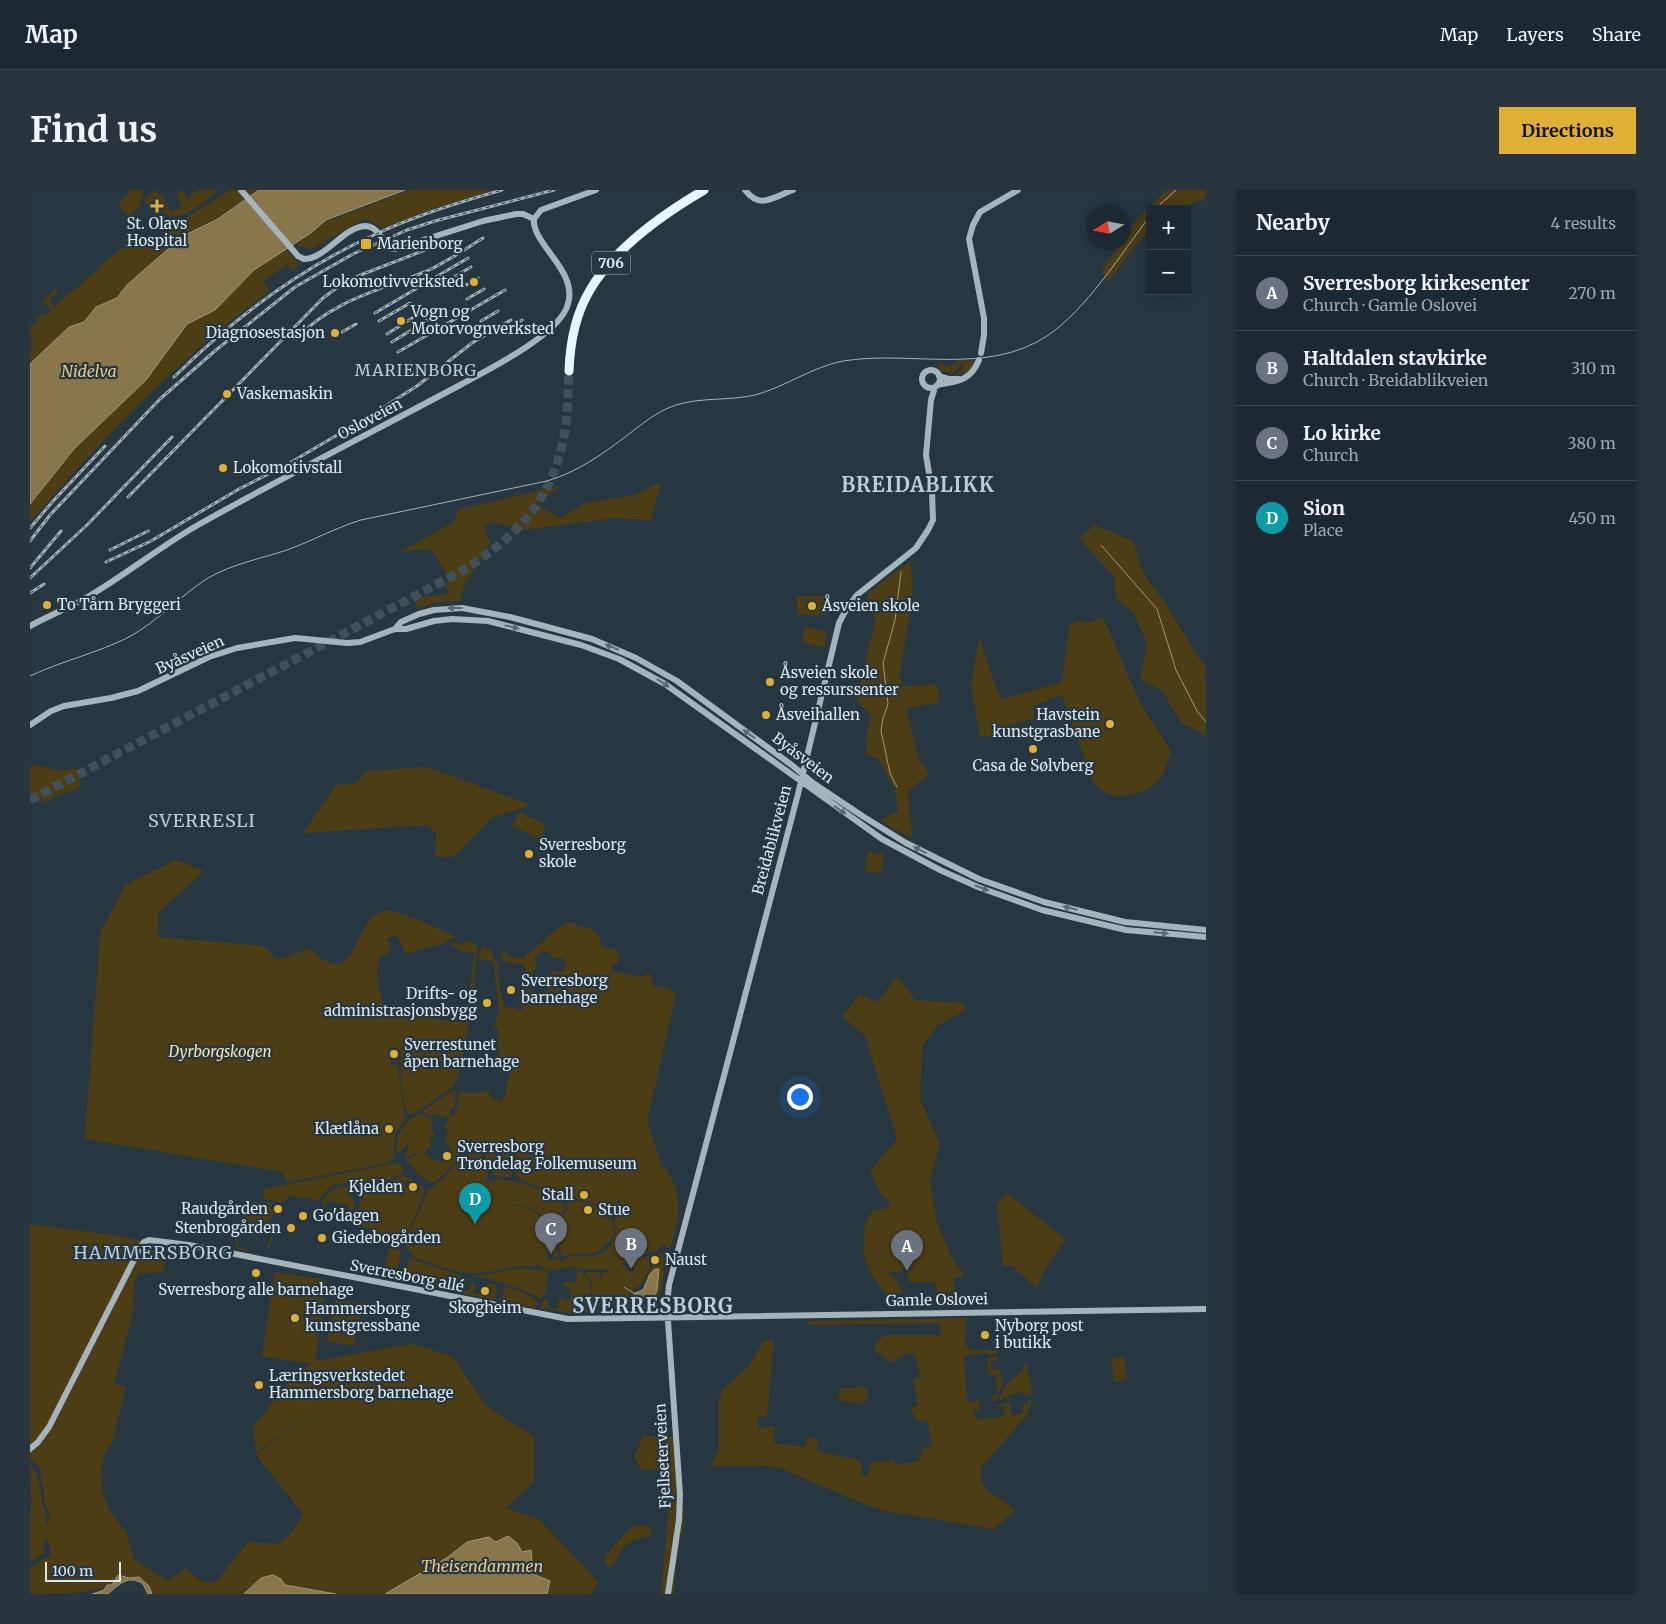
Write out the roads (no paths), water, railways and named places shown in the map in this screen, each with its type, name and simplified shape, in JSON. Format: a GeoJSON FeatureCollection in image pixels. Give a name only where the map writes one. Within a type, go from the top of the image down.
{"type":"FeatureCollection","features":[{"type":"Feature","properties":{"kind":"highway","name":"706"},"geometry":{"type":"LineString","coordinates":[[568,371],[571,342],[578,316],[590,290],[600,276],[622,250],[640,235],[674,208],[704,190]]}},
{"type":"Feature","properties":{"kind":"street"},"geometry":{"type":"LineString","coordinates":[[241,190],[298,256],[304,259],[312,257],[352,230],[361,227],[368,226],[375,229],[389,248],[395,250],[483,221],[516,214],[523,214],[534,218],[541,210],[596,190]]}},
{"type":"Feature","properties":{"kind":"street"},"geometry":{"type":"LineString","coordinates":[[745,190],[756,201],[763,201],[792,190]]}},
{"type":"Feature","properties":{"kind":"street"},"geometry":{"type":"LineString","coordinates":[[981,352],[984,318],[969,239],[972,225],[980,212],[1018,190]]}},
{"type":"Feature","properties":{"kind":"street","name":"Osloveien"},"geometry":{"type":"LineString","coordinates":[[30,626],[90,596],[199,524],[487,370],[544,334],[561,318],[567,309],[570,294],[565,276],[535,228],[534,218]]}},
{"type":"Feature","properties":{"kind":"street"},"geometry":{"type":"LineString","coordinates":[[963,378],[949,379],[939,376],[934,370],[925,372],[922,380],[927,387],[955,383],[963,378],[974,369],[979,360]]}},
{"type":"Feature","properties":{"kind":"street"},"geometry":{"type":"LineString","coordinates":[[936,386],[939,382],[939,376]]}},
{"type":"Feature","properties":{"kind":"street","name":"Breidablikveien"},"geometry":{"type":"LineString","coordinates":[[667,1317],[669,1285],[840,623],[857,595],[916,548],[933,520],[932,491],[926,455],[931,400],[936,386]]}},
{"type":"Feature","properties":{"kind":"street","name":"Breidablikveien"},"geometry":{"type":"LineString","coordinates":[[927,387],[931,400]]}},
{"type":"Feature","properties":{"kind":"street","name":"Byåsveien"},"geometry":{"type":"LineString","coordinates":[[395,629],[401,622],[419,614],[434,610],[462,608],[510,617],[592,639],[636,658],[677,681],[848,806],[906,843],[979,879],[1044,902],[1125,922],[1206,930]]}},
{"type":"Feature","properties":{"kind":"street","name":"Byåsveien"},"geometry":{"type":"LineString","coordinates":[[30,725],[51,711],[64,706],[111,698],[144,689],[209,657],[236,648],[295,638],[347,643],[360,642],[395,629],[406,629],[434,621],[471,619],[522,629],[581,645],[637,668],[665,684],[882,839],[940,870],[978,887],[1042,910],[1116,928],[1206,937]]}},
{"type":"Feature","properties":{"kind":"street","name":"Sverresborg allé"},"geometry":{"type":"LineString","coordinates":[[30,1449],[49,1427],[144,1242],[156,1240],[190,1245],[568,1319],[667,1317]]}},
{"type":"Feature","properties":{"kind":"street","name":"Gamle Oslovei"},"geometry":{"type":"LineString","coordinates":[[667,1317],[1206,1309]]}},
{"type":"Feature","properties":{"kind":"street","name":"Fjellseterveien"},"geometry":{"type":"LineString","coordinates":[[667,1317],[680,1495],[679,1520],[668,1594]]}},
{"type":"Feature","properties":{"kind":"water","name":"Nidelva"},"geometry":{"type":"Polygon","coordinates":[[[259,190],[405,190],[326,220],[311,233],[254,270],[215,310],[187,324],[146,380],[74,449],[30,504],[30,364],[69,327],[84,322],[96,307],[117,298],[127,285],[183,236],[218,219],[259,190]]]}},
{"type":"Feature","properties":{"kind":"water"},"geometry":{"type":"Polygon","coordinates":[[[655,1269],[659,1269],[654,1299],[642,1299],[634,1295],[643,1290],[650,1274],[655,1269]]]}},
{"type":"Feature","properties":{"kind":"water","name":"Theisendammen"},"geometry":{"type":"Polygon","coordinates":[[[508,1536],[517,1543],[522,1552],[531,1550],[533,1574],[550,1581],[547,1594],[385,1594],[448,1557],[467,1542],[489,1537],[496,1542],[508,1536]]]}},
{"type":"Feature","properties":{"kind":"water"},"geometry":{"type":"Polygon","coordinates":[[[118,1575],[129,1578],[139,1577],[149,1586],[152,1594],[148,1594],[143,1584],[138,1581],[128,1580],[108,1594],[92,1594],[104,1590],[107,1585],[112,1585],[118,1575]]]}},
{"type":"Feature","properties":{"kind":"water"},"geometry":{"type":"Polygon","coordinates":[[[273,1575],[281,1579],[285,1585],[336,1594],[244,1594],[261,1578],[273,1575]]]}},
{"type":"Feature","properties":{"kind":"waterway"},"geometry":{"type":"LineString","coordinates":[[1101,545],[1157,609],[1176,670],[1197,711],[1206,722]]}},
{"type":"Feature","properties":{"kind":"waterway"},"geometry":{"type":"LineString","coordinates":[[897,787],[890,773],[881,731],[888,704],[883,663],[895,620],[901,572]]}},
{"type":"Feature","properties":{"kind":"waterway"},"geometry":{"type":"LineString","coordinates":[[624,1287],[635,1294]]}},
{"type":"Feature","properties":{"kind":"tunnel"},"geometry":{"type":"LineString","coordinates":[[30,800],[445,580],[488,554],[523,522],[549,484],[558,461],[564,436],[569,371]]}},
{"type":"Feature","properties":{"kind":"tram line"},"geometry":{"type":"LineString","coordinates":[[1159,205],[1176,190]]}},
{"type":"Feature","properties":{"kind":"tram line"},"geometry":{"type":"LineString","coordinates":[[30,676],[105,648],[140,631],[198,585],[217,573],[287,550],[361,520],[547,481],[558,477],[588,463],[649,419],[676,405],[755,395],[820,368],[843,361],[868,358],[973,359],[999,355],[1023,348],[1047,336],[1076,311],[1146,221]]}},
{"type":"Feature","properties":{"kind":"railway"},"geometry":{"type":"LineString","coordinates":[[174,377],[244,315],[294,279],[321,263],[376,234],[407,221],[454,204],[502,190]]}},
{"type":"Feature","properties":{"kind":"railway"},"geometry":{"type":"LineString","coordinates":[[30,541],[50,515],[160,399],[216,350],[295,287],[353,254],[407,230],[554,190]]}},
{"type":"Feature","properties":{"kind":"railway"},"geometry":{"type":"LineString","coordinates":[[296,339],[310,326],[340,306],[427,271],[449,260],[483,238]]}},
{"type":"Feature","properties":{"kind":"railway"},"geometry":{"type":"LineString","coordinates":[[128,497],[323,298],[345,282],[358,276],[438,245]]}},
{"type":"Feature","properties":{"kind":"railway"},"geometry":{"type":"LineString","coordinates":[[375,313],[468,258]]}},
{"type":"Feature","properties":{"kind":"railway"},"geometry":{"type":"LineString","coordinates":[[454,277],[471,267]]}},
{"type":"Feature","properties":{"kind":"railway"},"geometry":{"type":"LineString","coordinates":[[461,288],[478,278]]}},
{"type":"Feature","properties":{"kind":"railway"},"geometry":{"type":"LineString","coordinates":[[467,299],[484,289]]}},
{"type":"Feature","properties":{"kind":"railway"},"geometry":{"type":"LineString","coordinates":[[398,352],[505,290]]}},
{"type":"Feature","properties":{"kind":"railway"},"geometry":{"type":"LineString","coordinates":[[379,321],[410,303]]}},
{"type":"Feature","properties":{"kind":"railway"},"geometry":{"type":"LineString","coordinates":[[481,321],[498,311]]}},
{"type":"Feature","properties":{"kind":"railway"},"geometry":{"type":"LineString","coordinates":[[392,342],[437,314]]}},
{"type":"Feature","properties":{"kind":"railway"},"geometry":{"type":"LineString","coordinates":[[387,334],[417,315]]}},
{"type":"Feature","properties":{"kind":"railway"},"geometry":{"type":"LineString","coordinates":[[106,562],[151,541],[371,415],[417,386],[472,343],[511,320]]}},
{"type":"Feature","properties":{"kind":"railway"},"geometry":{"type":"LineString","coordinates":[[507,329],[522,320]]}},
{"type":"Feature","properties":{"kind":"railway"},"geometry":{"type":"LineString","coordinates":[[342,332],[356,324]]}},
{"type":"Feature","properties":{"kind":"railway"},"geometry":{"type":"LineString","coordinates":[[30,578],[87,525],[172,437]]}},
{"type":"Feature","properties":{"kind":"railway"},"geometry":{"type":"LineString","coordinates":[[30,528],[105,446]]}},
{"type":"Feature","properties":{"kind":"railway"},"geometry":{"type":"LineString","coordinates":[[30,568],[61,531]]}},
{"type":"Feature","properties":{"kind":"railway"},"geometry":{"type":"LineString","coordinates":[[110,550],[148,531]]}},
{"type":"Feature","properties":{"kind":"railway"},"geometry":{"type":"LineString","coordinates":[[30,593],[44,584]]}},
{"type":"Feature","properties":{"kind":"place","name":"St. Olavs Hospital"},"geometry":{"type":"Point","coordinates":[157,206]}},
{"type":"Feature","properties":{"kind":"place","name":"Marienborg"},"geometry":{"type":"Point","coordinates":[366,244]}},
{"type":"Feature","properties":{"kind":"place","name":"Lokomotivverksted"},"geometry":{"type":"Point","coordinates":[474,282]}},
{"type":"Feature","properties":{"kind":"place","name":"Vogn og Motorvognverksted"},"geometry":{"type":"Point","coordinates":[401,321]}},
{"type":"Feature","properties":{"kind":"place","name":"Diagnosestasjon"},"geometry":{"type":"Point","coordinates":[335,333]}},
{"type":"Feature","properties":{"kind":"place","name":"Vaskemaskin"},"geometry":{"type":"Point","coordinates":[227,394]}},
{"type":"Feature","properties":{"kind":"place","name":"Lokomotivstall"},"geometry":{"type":"Point","coordinates":[223,468]}},
{"type":"Feature","properties":{"kind":"place","name":"To Tårn Bryggeri"},"geometry":{"type":"Point","coordinates":[47,605]}},
{"type":"Feature","properties":{"kind":"place","name":"Åsveien skole"},"geometry":{"type":"Point","coordinates":[812,606]}},
{"type":"Feature","properties":{"kind":"place","name":"Åsveien skole og ressurssenter"},"geometry":{"type":"Point","coordinates":[770,682]}},
{"type":"Feature","properties":{"kind":"place","name":"Åsveihallen"},"geometry":{"type":"Point","coordinates":[766,715]}},
{"type":"Feature","properties":{"kind":"place","name":"Havstein kunstgrasbane"},"geometry":{"type":"Point","coordinates":[1110,724]}},
{"type":"Feature","properties":{"kind":"place","name":"Casa de Sølvberg"},"geometry":{"type":"Point","coordinates":[1033,749]}},
{"type":"Feature","properties":{"kind":"place","name":"Sverresborg skole"},"geometry":{"type":"Point","coordinates":[529,854]}},
{"type":"Feature","properties":{"kind":"place","name":"Sverresborg barnehage"},"geometry":{"type":"Point","coordinates":[511,990]}},
{"type":"Feature","properties":{"kind":"place","name":"Drifts- og administrasjonsbygg"},"geometry":{"type":"Point","coordinates":[487,1003]}},
{"type":"Feature","properties":{"kind":"place","name":"Sverrestunet åpen barnehage"},"geometry":{"type":"Point","coordinates":[394,1054]}},
{"type":"Feature","properties":{"kind":"place","name":"Klætlåna"},"geometry":{"type":"Point","coordinates":[389,1129]}},
{"type":"Feature","properties":{"kind":"place","name":"Sverresborg Trøndelag Folkemuseum"},"geometry":{"type":"Point","coordinates":[447,1156]}},
{"type":"Feature","properties":{"kind":"place","name":"Kjelden"},"geometry":{"type":"Point","coordinates":[413,1187]}},
{"type":"Feature","properties":{"kind":"place","name":"Stall"},"geometry":{"type":"Point","coordinates":[584,1195]}},
{"type":"Feature","properties":{"kind":"place","name":"Raudgården"},"geometry":{"type":"Point","coordinates":[278,1209]}},
{"type":"Feature","properties":{"kind":"place","name":"Stue"},"geometry":{"type":"Point","coordinates":[588,1210]}},
{"type":"Feature","properties":{"kind":"place","name":"Go'dagen"},"geometry":{"type":"Point","coordinates":[303,1216]}},
{"type":"Feature","properties":{"kind":"place","name":"Sion"},"geometry":{"type":"Point","coordinates":[475,1224]}},
{"type":"Feature","properties":{"kind":"place","name":"Stenbrogården"},"geometry":{"type":"Point","coordinates":[291,1228]}},
{"type":"Feature","properties":{"kind":"place","name":"Giedebogården"},"geometry":{"type":"Point","coordinates":[322,1238]}},
{"type":"Feature","properties":{"kind":"place","name":"Lo kirke"},"geometry":{"type":"Point","coordinates":[551,1254]}},
{"type":"Feature","properties":{"kind":"place","name":"Naust"},"geometry":{"type":"Point","coordinates":[655,1260]}},
{"type":"Feature","properties":{"kind":"place","name":"Haltdalen stavkirke"},"geometry":{"type":"Point","coordinates":[631,1269]}},
{"type":"Feature","properties":{"kind":"place","name":"Sverresborg kirkesenter"},"geometry":{"type":"Point","coordinates":[907,1271]}},
{"type":"Feature","properties":{"kind":"place","name":"Sverresborg alle barnehage"},"geometry":{"type":"Point","coordinates":[256,1273]}},
{"type":"Feature","properties":{"kind":"place","name":"Skogheim"},"geometry":{"type":"Point","coordinates":[485,1291]}},
{"type":"Feature","properties":{"kind":"place","name":"Hammersborg kunstgressbane"},"geometry":{"type":"Point","coordinates":[295,1318]}},
{"type":"Feature","properties":{"kind":"place","name":"Nyborg post i butikk"},"geometry":{"type":"Point","coordinates":[985,1335]}},
{"type":"Feature","properties":{"kind":"place","name":"Læringsverkstedet Hammersborg barnehage"},"geometry":{"type":"Point","coordinates":[259,1385]}},
{"type":"Feature","properties":{"kind":"district","name":"MARIENBORG"},"geometry":{"type":"Point","coordinates":[416,370]}},
{"type":"Feature","properties":{"kind":"district","name":"BREIDABLIKK"},"geometry":{"type":"Point","coordinates":[918,485]}},
{"type":"Feature","properties":{"kind":"district","name":"SVERRESLI"},"geometry":{"type":"Point","coordinates":[202,821]}},
{"type":"Feature","properties":{"kind":"district","name":"HAMMERSBORG"},"geometry":{"type":"Point","coordinates":[153,1253]}},
{"type":"Feature","properties":{"kind":"district","name":"SVERRESBORG"},"geometry":{"type":"Point","coordinates":[653,1306]}},
{"type":"Feature","properties":{"kind":"park label","name":"Dyrborgskogen"},"geometry":{"type":"Point","coordinates":[220,1052]}}]}
